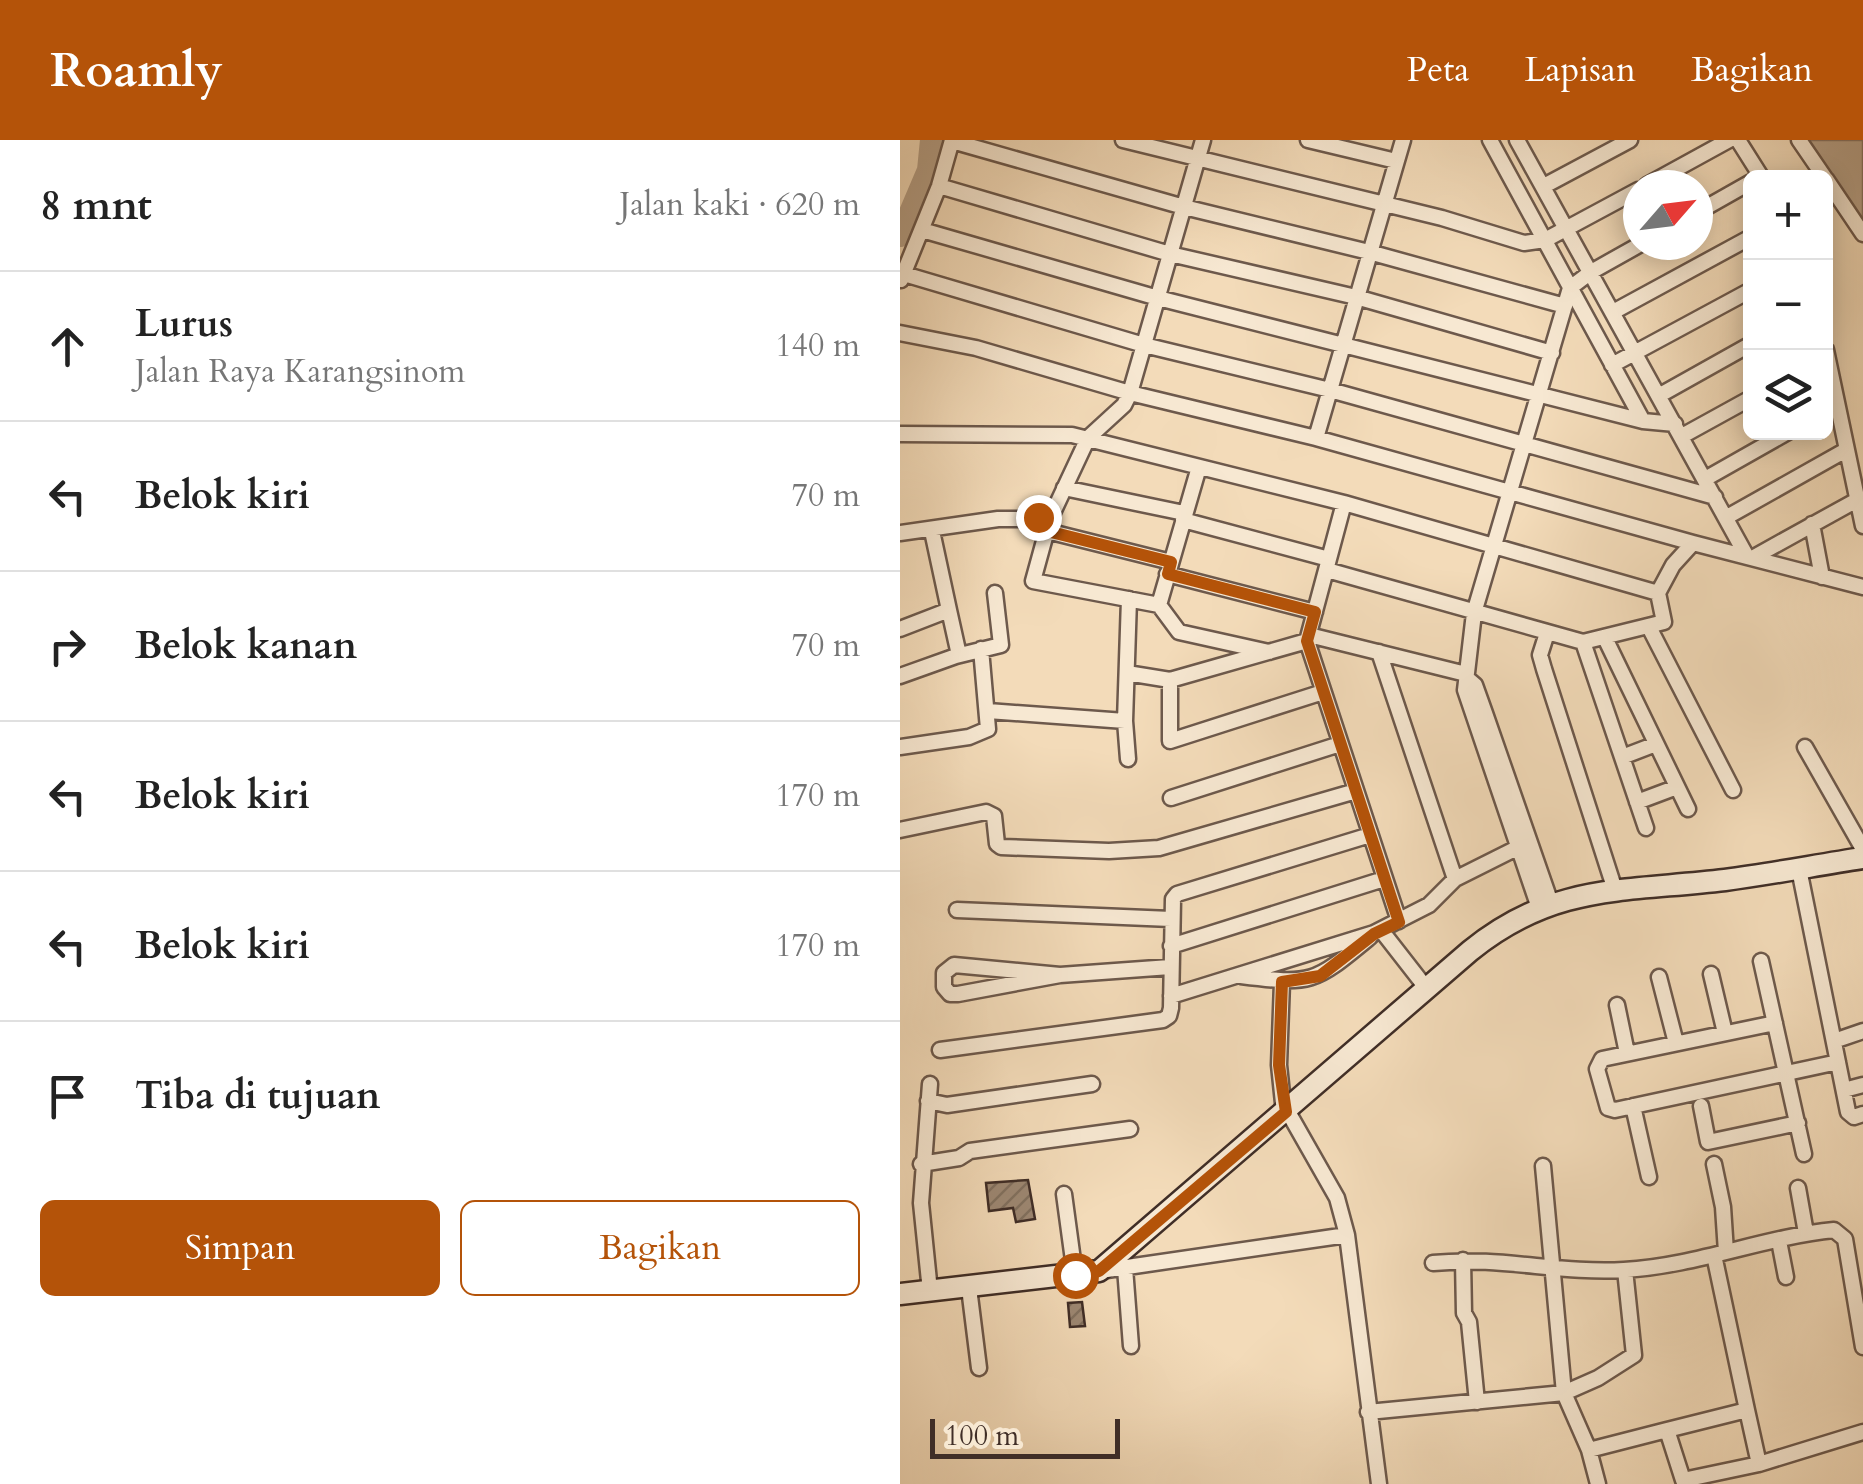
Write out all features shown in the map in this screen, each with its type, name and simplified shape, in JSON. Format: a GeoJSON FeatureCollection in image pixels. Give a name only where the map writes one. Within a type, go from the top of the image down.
{"type":"FeatureCollection","features":[{"type":"Feature","properties":{"kind":"street"},"geometry":{"type":"LineString","coordinates":[[1565,306],[1370,252],[1184,208],[952,140],[939,186],[902,278],[1144,345],[1330,390],[1715,497]]}},
{"type":"Feature","properties":{"kind":"street"},"geometry":{"type":"LineString","coordinates":[[1008,157],[1013,140]]}},
{"type":"Feature","properties":{"kind":"street"},"geometry":{"type":"LineString","coordinates":[[1123,140],[1524,243],[1545,240],[1623,198]]}},
{"type":"Feature","properties":{"kind":"street"},"geometry":{"type":"LineString","coordinates":[[1203,140],[1130,393],[1124,405],[1088,438],[1049,525],[1033,580],[1159,605],[1179,632],[1269,652]]}},
{"type":"Feature","properties":{"kind":"street"},"geometry":{"type":"LineString","coordinates":[[1308,140],[1396,161]]}},
{"type":"Feature","properties":{"kind":"street"},"geometry":{"type":"LineString","coordinates":[[1316,438],[1402,140]]}},
{"type":"Feature","properties":{"kind":"street"},"geometry":{"type":"LineString","coordinates":[[1490,140],[1643,421]]}},
{"type":"Feature","properties":{"kind":"street"},"geometry":{"type":"LineString","coordinates":[[1544,186],[1630,140]]}},
{"type":"Feature","properties":{"kind":"street"},"geometry":{"type":"LineString","coordinates":[[1674,170],[1730,140]]}},
{"type":"Feature","properties":{"kind":"street"},"geometry":{"type":"LineString","coordinates":[[1738,140],[1757,170]]}},
{"type":"Feature","properties":{"kind":"street"},"geometry":{"type":"LineString","coordinates":[[1799,140],[1820,170]]}},
{"type":"Feature","properties":{"kind":"street"},"geometry":{"type":"LineString","coordinates":[[1523,142],[1750,556]]}},
{"type":"Feature","properties":{"kind":"street"},"geometry":{"type":"LineString","coordinates":[[939,186],[1170,254],[1356,297],[1552,353]]}},
{"type":"Feature","properties":{"kind":"street"},"geometry":{"type":"LineString","coordinates":[[1713,203],[1743,186]]}},
{"type":"Feature","properties":{"kind":"street"},"geometry":{"type":"LineString","coordinates":[[1833,190],[1863,234]]}},
{"type":"Feature","properties":{"kind":"street"},"geometry":{"type":"LineString","coordinates":[[922,230],[1158,298],[1679,430],[1743,401]]}},
{"type":"Feature","properties":{"kind":"street"},"geometry":{"type":"LineString","coordinates":[[1613,312],[1743,241]]}},
{"type":"Feature","properties":{"kind":"street"},"geometry":{"type":"LineString","coordinates":[[1545,905],[1464,690],[1474,613],[1570,288],[1623,254]]}},
{"type":"Feature","properties":{"kind":"street"},"geometry":{"type":"LineString","coordinates":[[1612,365],[1743,294]]}},
{"type":"Feature","properties":{"kind":"street"},"geometry":{"type":"LineString","coordinates":[[900,333],[976,348],[1130,393],[1316,438],[1863,587]]}},
{"type":"Feature","properties":{"kind":"street"},"geometry":{"type":"LineString","coordinates":[[1660,395],[1743,348]]}},
{"type":"Feature","properties":{"kind":"street"},"geometry":{"type":"LineString","coordinates":[[1833,411],[1863,526]]}},
{"type":"Feature","properties":{"kind":"street"},"geometry":{"type":"LineString","coordinates":[[900,434],[1072,434],[1344,503],[1658,593]]}},
{"type":"Feature","properties":{"kind":"street"},"geometry":{"type":"LineString","coordinates":[[1705,479],[1774,440]]}},
{"type":"Feature","properties":{"kind":"street"},"geometry":{"type":"LineString","coordinates":[[1727,518],[1846,450]]}},
{"type":"Feature","properties":{"kind":"street"},"geometry":{"type":"LineString","coordinates":[[1159,605],[1199,467]]}},
{"type":"Feature","properties":{"kind":"street"},"geometry":{"type":"LineString","coordinates":[[1064,488],[1184,517],[1474,613],[1583,642],[1664,622],[1658,593],[1672,566],[1693,543]]}},
{"type":"Feature","properties":{"kind":"street"},"geometry":{"type":"LineString","coordinates":[[1344,503],[1308,638],[1399,922]]}},
{"type":"Feature","properties":{"kind":"street"},"geometry":{"type":"LineString","coordinates":[[1750,556],[1860,504]]}},
{"type":"Feature","properties":{"kind":"street"},"geometry":{"type":"LineString","coordinates":[[900,533],[998,519],[1049,525],[1169,568],[1315,612]]}},
{"type":"Feature","properties":{"kind":"street"},"geometry":{"type":"LineString","coordinates":[[1812,524],[1822,577]]}},
{"type":"Feature","properties":{"kind":"street"},"geometry":{"type":"LineString","coordinates":[[932,531],[959,655]]}},
{"type":"Feature","properties":{"kind":"street"},"geometry":{"type":"LineString","coordinates":[[900,676],[1001,644],[994,593]]}},
{"type":"Feature","properties":{"kind":"street"},"geometry":{"type":"LineString","coordinates":[[1128,760],[1125,721],[1129,599]]}},
{"type":"Feature","properties":{"kind":"street"},"geometry":{"type":"LineString","coordinates":[[900,630],[949,610]]}},
{"type":"Feature","properties":{"kind":"street"},"geometry":{"type":"LineString","coordinates":[[1649,627],[1733,790]]}},
{"type":"Feature","properties":{"kind":"street"},"geometry":{"type":"LineString","coordinates":[[1547,633],[1540,655],[1615,890]]}},
{"type":"Feature","properties":{"kind":"street"},"geometry":{"type":"LineString","coordinates":[[1127,672],[1170,680],[1308,638],[1379,652],[1467,677]]}},
{"type":"Feature","properties":{"kind":"street"},"geometry":{"type":"LineString","coordinates":[[1605,638],[1688,810]]}},
{"type":"Feature","properties":{"kind":"street"},"geometry":{"type":"LineString","coordinates":[[1583,642],[1646,828]]}},
{"type":"Feature","properties":{"kind":"street"},"geometry":{"type":"LineString","coordinates":[[900,747],[982,734],[988,729],[981,649]]}},
{"type":"Feature","properties":{"kind":"street"},"geometry":{"type":"LineString","coordinates":[[1379,652],[1455,879]]}},
{"type":"Feature","properties":{"kind":"street"},"geometry":{"type":"LineString","coordinates":[[1170,680],[1170,740],[1324,692]]}},
{"type":"Feature","properties":{"kind":"street"},"geometry":{"type":"LineString","coordinates":[[988,712],[1125,721]]}},
{"type":"Feature","properties":{"kind":"street"},"geometry":{"type":"LineString","coordinates":[[1171,798],[1340,744]]}},
{"type":"Feature","properties":{"kind":"street"},"geometry":{"type":"LineString","coordinates":[[1622,758],[1656,744]]}},
{"type":"Feature","properties":{"kind":"street"},"geometry":{"type":"LineString","coordinates":[[1805,748],[1863,849]]}},
{"type":"Feature","properties":{"kind":"street"},"geometry":{"type":"LineString","coordinates":[[1637,802],[1677,787]]}},
{"type":"Feature","properties":{"kind":"street"},"geometry":{"type":"LineString","coordinates":[[900,830],[986,812],[994,816],[997,844],[1001,847],[1132,850],[1171,846],[1356,791]]}},
{"type":"Feature","properties":{"kind":"street"},"geometry":{"type":"LineString","coordinates":[[940,1050],[1162,1020],[1169,1016],[1172,996],[1173,898],[1370,835]]}},
{"type":"Feature","properties":{"kind":"street"},"geometry":{"type":"LineString","coordinates":[[1172,996],[1378,932],[1429,905],[1455,879],[1523,844]]}},
{"type":"Feature","properties":{"kind":"street"},"geometry":{"type":"LineString","coordinates":[[1099,1271],[1490,935],[1545,905],[1615,890],[1725,880],[1863,858]]}},
{"type":"Feature","properties":{"kind":"street"},"geometry":{"type":"LineString","coordinates":[[1799,869],[1848,1112],[1862,1117]]}},
{"type":"Feature","properties":{"kind":"street"},"geometry":{"type":"LineString","coordinates":[[1171,946],[1384,879]]}},
{"type":"Feature","properties":{"kind":"street"},"geometry":{"type":"LineString","coordinates":[[958,910],[1172,918]]}},
{"type":"Feature","properties":{"kind":"street"},"geometry":{"type":"LineString","coordinates":[[1378,932],[1427,989]]}},
{"type":"Feature","properties":{"kind":"street"},"geometry":{"type":"LineString","coordinates":[[1234,975],[1282,982],[1320,976],[1378,932]]}},
{"type":"Feature","properties":{"kind":"street"},"geometry":{"type":"LineString","coordinates":[[1761,961],[1804,1154]]}},
{"type":"Feature","properties":{"kind":"street"},"geometry":{"type":"LineString","coordinates":[[1010,978],[1170,967]]}},
{"type":"Feature","properties":{"kind":"street"},"geometry":{"type":"LineString","coordinates":[[1711,974],[1725,1033]]}},
{"type":"Feature","properties":{"kind":"street"},"geometry":{"type":"LineString","coordinates":[[1659,977],[1676,1043]]}},
{"type":"Feature","properties":{"kind":"street"},"geometry":{"type":"LineString","coordinates":[[1282,982],[1279,1065],[1286,1112],[1337,1198],[1347,1235],[1379,1484]]}},
{"type":"Feature","properties":{"kind":"street"},"geometry":{"type":"LineString","coordinates":[[1617,1004],[1627,1053]]}},
{"type":"Feature","properties":{"kind":"street"},"geometry":{"type":"LineString","coordinates":[[1775,1023],[1602,1059],[1597,1069],[1608,1108],[1615,1110],[1838,1062]]}},
{"type":"Feature","properties":{"kind":"street"},"geometry":{"type":"LineString","coordinates":[[1834,1041],[1863,1032]]}},
{"type":"Feature","properties":{"kind":"street"},"geometry":{"type":"LineString","coordinates":[[930,1084],[920,1203],[930,1292]]}},
{"type":"Feature","properties":{"kind":"street"},"geometry":{"type":"LineString","coordinates":[[928,1101],[946,1104],[1092,1084]]}},
{"type":"Feature","properties":{"kind":"street"},"geometry":{"type":"LineString","coordinates":[[1844,1090],[1863,1086]]}},
{"type":"Feature","properties":{"kind":"street"},"geometry":{"type":"LineString","coordinates":[[1633,1106],[1650,1176]]}},
{"type":"Feature","properties":{"kind":"street"},"geometry":{"type":"LineString","coordinates":[[1701,1106],[1708,1142],[1798,1123]]}},
{"type":"Feature","properties":{"kind":"street"},"geometry":{"type":"LineString","coordinates":[[921,1164],[959,1158],[970,1151],[1130,1129]]}},
{"type":"Feature","properties":{"kind":"street"},"geometry":{"type":"LineString","coordinates":[[1714,1164],[1723,1207],[1720,1254],[1759,1464]]}},
{"type":"Feature","properties":{"kind":"street"},"geometry":{"type":"LineString","coordinates":[[1543,1166],[1564,1393],[1589,1450],[1598,1484]]}},
{"type":"Feature","properties":{"kind":"street"},"geometry":{"type":"LineString","coordinates":[[1798,1188],[1806,1233]]}},
{"type":"Feature","properties":{"kind":"street"},"geometry":{"type":"LineString","coordinates":[[1064,1194],[1075,1275]]}},
{"type":"Feature","properties":{"kind":"street"},"geometry":{"type":"LineString","coordinates":[[1434,1263],[1520,1262],[1625,1270],[1720,1254],[1806,1233],[1839,1231],[1846,1246],[1863,1347]]}},
{"type":"Feature","properties":{"kind":"street"},"geometry":{"type":"LineString","coordinates":[[900,1294],[1075,1275],[1317,1236],[1347,1235]]}},
{"type":"Feature","properties":{"kind":"street"},"geometry":{"type":"LineString","coordinates":[[1846,1246],[1863,1240]]}},
{"type":"Feature","properties":{"kind":"street"},"geometry":{"type":"LineString","coordinates":[[1779,1241],[1786,1278]]}},
{"type":"Feature","properties":{"kind":"street"},"geometry":{"type":"LineString","coordinates":[[1463,1260],[1464,1313],[1478,1402]]}},
{"type":"Feature","properties":{"kind":"street"},"geometry":{"type":"LineString","coordinates":[[1125,1268],[1132,1346]]}},
{"type":"Feature","properties":{"kind":"street"},"geometry":{"type":"LineString","coordinates":[[1368,1412],[1564,1393],[1598,1378],[1634,1355],[1625,1270]]}},
{"type":"Feature","properties":{"kind":"street"},"geometry":{"type":"LineString","coordinates":[[970,1288],[979,1368]]}},
{"type":"Feature","properties":{"kind":"street"},"geometry":{"type":"LineString","coordinates":[[1589,1450],[1748,1410]]}},
{"type":"Feature","properties":{"kind":"street"},"geometry":{"type":"LineString","coordinates":[[1667,1430],[1683,1482],[1863,1432]]}},
{"type":"Feature","properties":{"kind":"shaded area"},"geometry":{"type":"Polygon","coordinates":[[[1798,140],[1863,140],[1863,234],[1833,191],[1833,170],[1819,170],[1798,140]]]}},
{"type":"Feature","properties":{"kind":"building"},"geometry":{"type":"Polygon","coordinates":[[[1028,1180],[1035,1219],[1016,1222],[1013,1208],[989,1211],[986,1183],[1028,1180]]]}},
{"type":"Feature","properties":{"kind":"building"},"geometry":{"type":"Polygon","coordinates":[[[1082,1302],[1085,1326],[1070,1327],[1068,1303],[1082,1302]]]}},
{"type":"Feature","properties":{"kind":"waterway"},"geometry":{"type":"LineString","coordinates":[[900,236],[928,170],[931,140]]}},
{"type":"Feature","properties":{"kind":"route"},"geometry":{"type":"LineString","coordinates":[[1038,517],[1050,519],[1047,531],[1171,562],[1168,574],[1315,612],[1307,641],[1399,922],[1374,934],[1320,976],[1282,982],[1279,1065],[1286,1112],[1099,1271],[1075,1275]]}}]}
